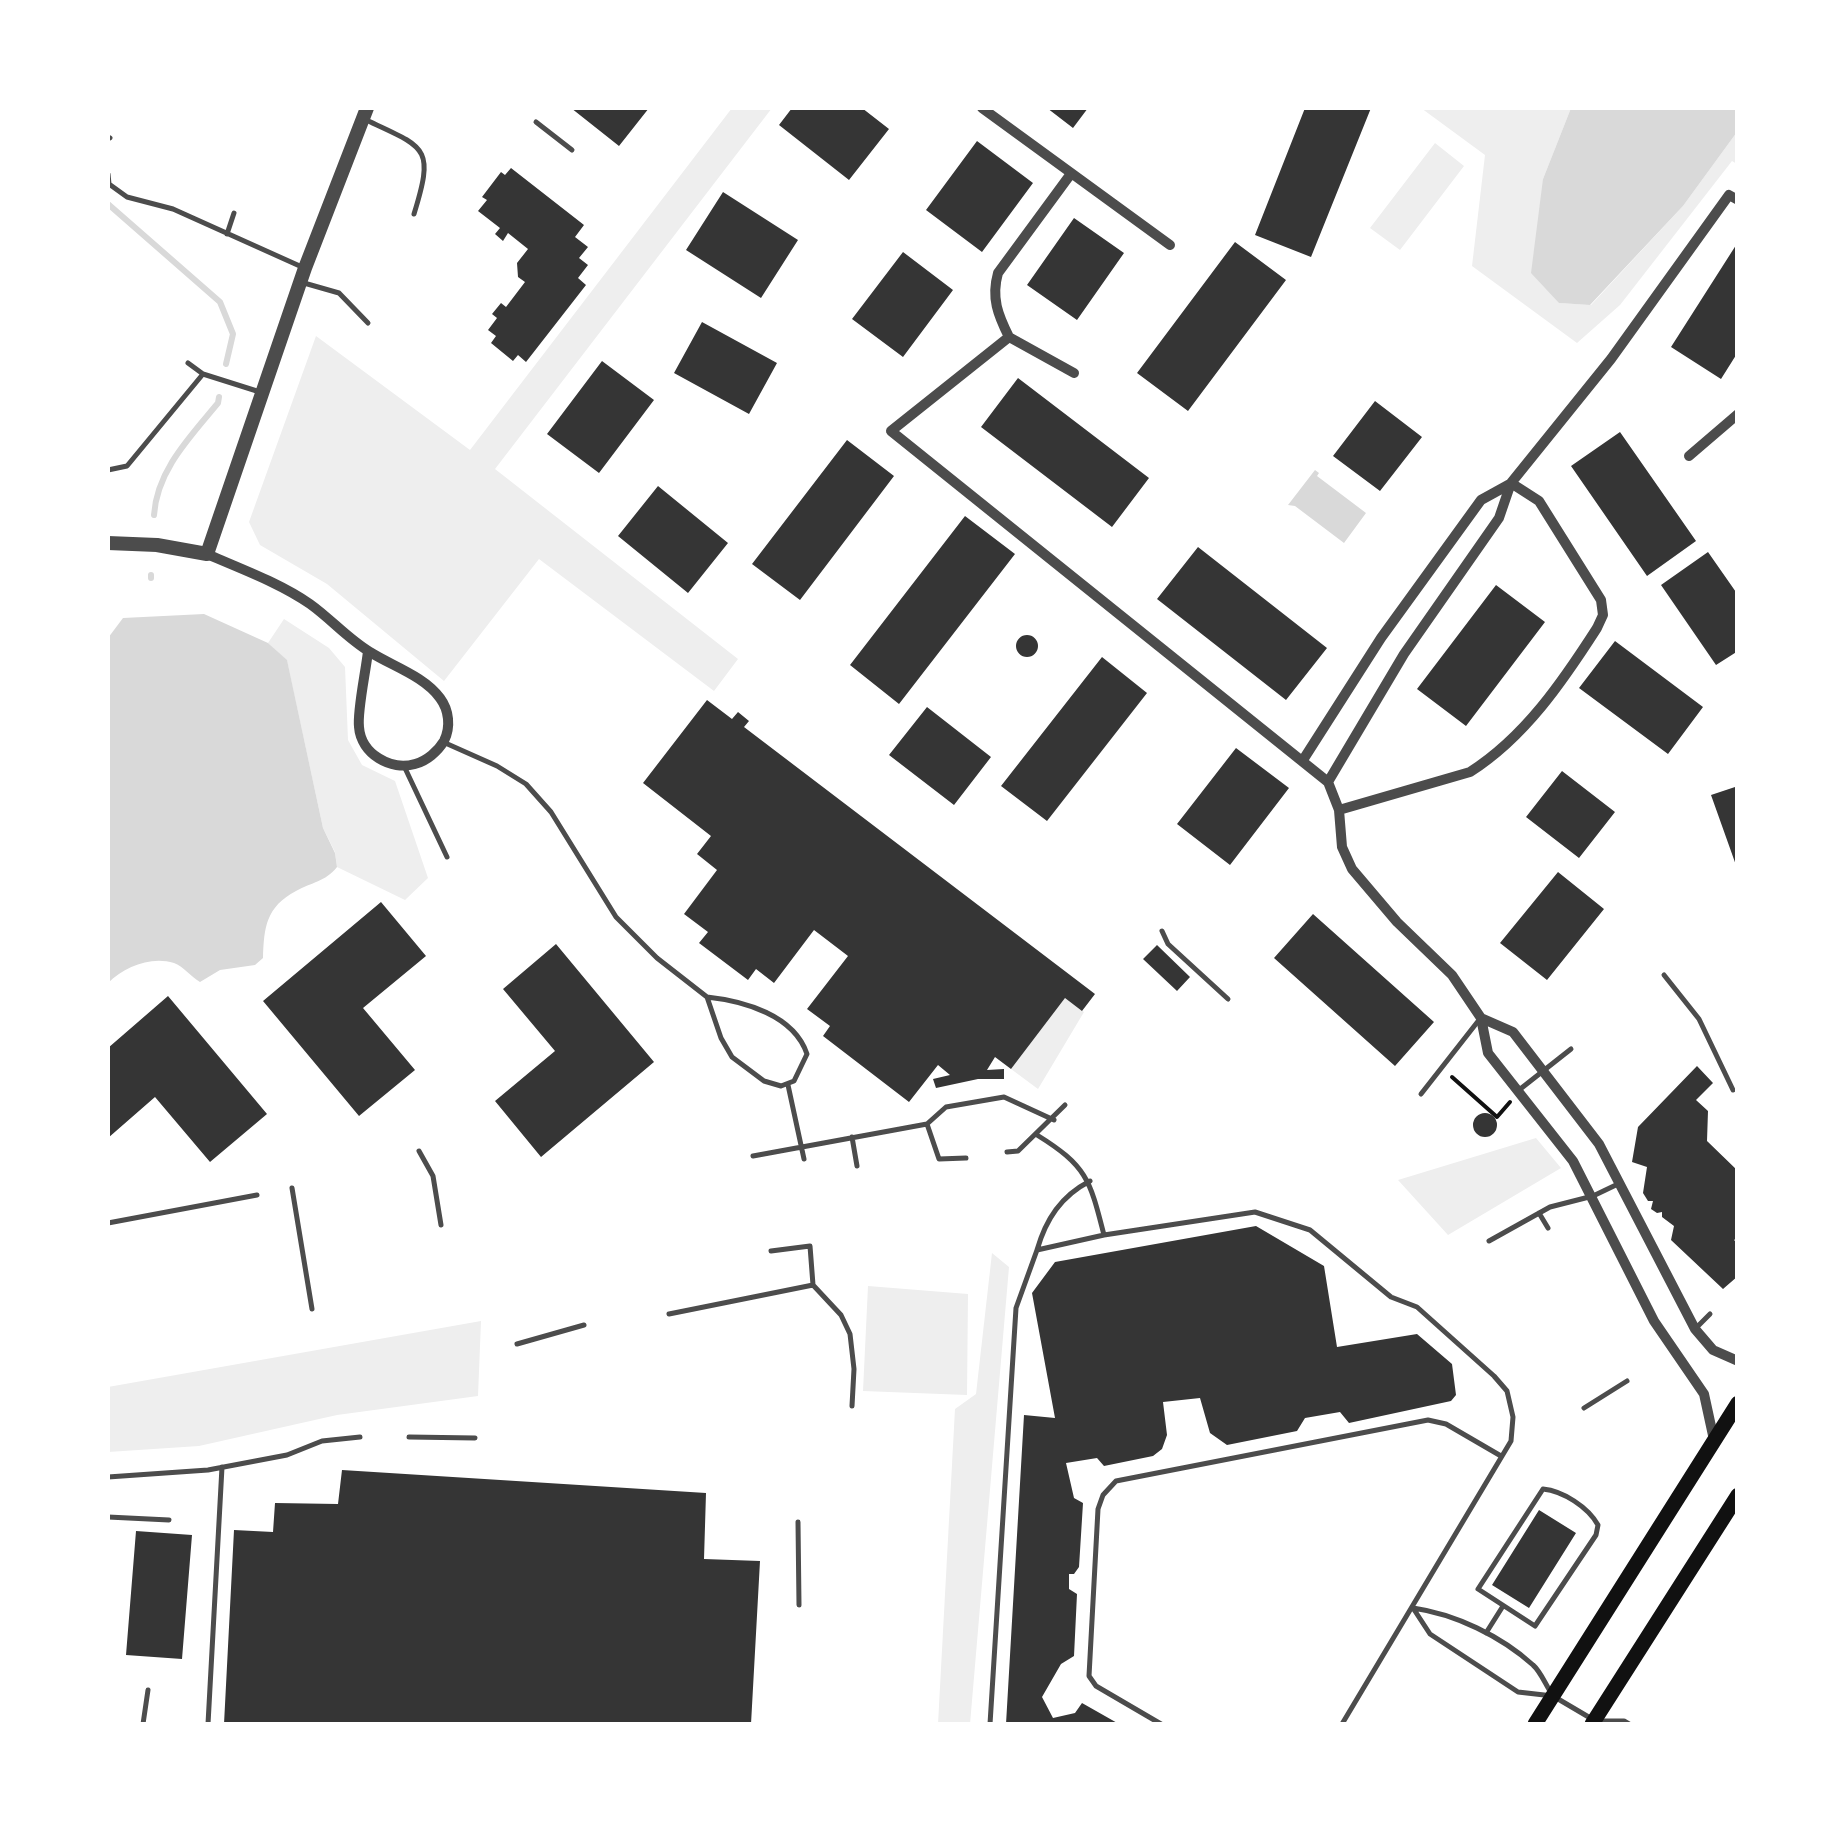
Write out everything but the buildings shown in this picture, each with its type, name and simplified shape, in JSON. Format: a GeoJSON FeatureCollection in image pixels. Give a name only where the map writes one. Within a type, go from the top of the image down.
{"type":"FeatureCollection","features":[{"type":"Feature","properties":{"kind":"main road"},"geometry":{"type":"LineString","coordinates":[[1535,1724],[1738,1404]]}},
{"type":"Feature","properties":{"kind":"main road"},"geometry":{"type":"LineString","coordinates":[[1594,1723],[1738,1495]]}},
{"type":"Feature","properties":{"kind":"street"},"geometry":{"type":"LineString","coordinates":[[982,108],[1170,245]]}},
{"type":"Feature","properties":{"kind":"street"},"geometry":{"type":"LineString","coordinates":[[208,554],[303,275],[364,113]]}},
{"type":"Feature","properties":{"kind":"street"},"geometry":{"type":"LineString","coordinates":[[1070,175],[998,273],[994,288],[996,313],[1009,337],[1074,373]]}},
{"type":"Feature","properties":{"kind":"street"},"geometry":{"type":"LineString","coordinates":[[1328,782],[1404,654],[1499,518],[1511,483],[1611,360],[1728,195],[1738,200]]}},
{"type":"Feature","properties":{"kind":"street"},"geometry":{"type":"LineString","coordinates":[[1009,337],[891,431],[1328,782],[1339,810],[1342,848],[1352,869],[1397,922],[1452,975],[1480,1018],[1488,1053],[1573,1161],[1654,1321],[1704,1394],[1714,1440]]}},
{"type":"Feature","properties":{"kind":"street"},"geometry":{"type":"LineString","coordinates":[[1689,456],[1738,414]]}},
{"type":"Feature","properties":{"kind":"street"},"geometry":{"type":"LineString","coordinates":[[1303,760],[1381,638],[1481,500],[1511,483]]}},
{"type":"Feature","properties":{"kind":"street"},"geometry":{"type":"LineString","coordinates":[[1339,810],[1470,772],[1488,761],[1547,699],[1597,628],[1602,615],[1601,600],[1539,500],[1511,483]]}},
{"type":"Feature","properties":{"kind":"street"},"geometry":{"type":"LineString","coordinates":[[108,543],[157,545],[208,554],[307,602],[368,651],[394,664],[440,697],[448,714],[444,742],[424,762],[404,766],[384,762],[370,752],[362,738],[358,726],[368,651]]}},
{"type":"Feature","properties":{"kind":"street"},"geometry":{"type":"LineString","coordinates":[[1480,1018],[1513,1032],[1599,1144],[1695,1328],[1721,1356],[1738,1361]]}},
{"type":"Feature","properties":{"kind":"lane"},"geometry":{"type":"LineString","coordinates":[[364,113],[408,141],[423,157],[426,173],[414,214]]}},
{"type":"Feature","properties":{"kind":"lane"},"geometry":{"type":"LineString","coordinates":[[536,122],[572,150]]}},
{"type":"Feature","properties":{"kind":"lane"},"geometry":{"type":"LineString","coordinates":[[108,174],[109,184],[127,197],[173,209],[340,293],[368,324]]}},
{"type":"Feature","properties":{"kind":"lane"},"geometry":{"type":"LineString","coordinates":[[227,235],[234,213]]}},
{"type":"Feature","properties":{"kind":"lane"},"geometry":{"type":"LineString","coordinates":[[188,363],[203,374],[263,393]]}},
{"type":"Feature","properties":{"kind":"lane"},"geometry":{"type":"LineString","coordinates":[[108,470],[127,466],[203,374]]}},
{"type":"Feature","properties":{"kind":"lane"},"geometry":{"type":"LineString","coordinates":[[444,742],[526,784],[552,812],[616,917],[657,958],[707,997],[749,1004],[766,1012],[802,1042],[807,1054],[805,1064],[788,1085]]}},
{"type":"Feature","properties":{"kind":"lane"},"geometry":{"type":"LineString","coordinates":[[404,766],[448,857]]}},
{"type":"Feature","properties":{"kind":"lane"},"geometry":{"type":"LineString","coordinates":[[1162,931],[1168,944],[1228,999]]}},
{"type":"Feature","properties":{"kind":"lane"},"geometry":{"type":"LineString","coordinates":[[1664,975],[1698,1019],[1733,1090]]}},
{"type":"Feature","properties":{"kind":"lane"},"geometry":{"type":"LineString","coordinates":[[707,997],[732,1057],[764,1082],[788,1085]]}},
{"type":"Feature","properties":{"kind":"lane"},"geometry":{"type":"LineString","coordinates":[[1421,1094],[1480,1018]]}},
{"type":"Feature","properties":{"kind":"lane"},"geometry":{"type":"LineString","coordinates":[[1520,1090],[1571,1049]]}},
{"type":"Feature","properties":{"kind":"lane"},"geometry":{"type":"LineString","coordinates":[[788,1085],[804,1159]]}},
{"type":"Feature","properties":{"kind":"lane"},"geometry":{"type":"LineString","coordinates":[[753,1156],[927,1124],[946,1106],[1004,1097],[1054,1120]]}},
{"type":"Feature","properties":{"kind":"lane"},"geometry":{"type":"LineString","coordinates":[[1006,1152],[1018,1151],[1054,1120],[1065,1105]]}},
{"type":"Feature","properties":{"kind":"lane"},"geometry":{"type":"LineString","coordinates":[[927,1124],[939,1159],[966,1158]]}},
{"type":"Feature","properties":{"kind":"lane"},"geometry":{"type":"LineString","coordinates":[[1037,1134],[1058,1148],[1090,1181],[1104,1235]]}},
{"type":"Feature","properties":{"kind":"lane"},"geometry":{"type":"LineString","coordinates":[[852,1137],[857,1166]]}},
{"type":"Feature","properties":{"kind":"lane"},"geometry":{"type":"LineString","coordinates":[[419,1151],[433,1176],[442,1225]]}},
{"type":"Feature","properties":{"kind":"lane"},"geometry":{"type":"LineString","coordinates":[[990,1724],[1016,1308],[1044,1228],[1071,1190],[1090,1181]]}},
{"type":"Feature","properties":{"kind":"lane"},"geometry":{"type":"LineString","coordinates":[[1489,1242],[1550,1207],[1593,1196],[1621,1182]]}},
{"type":"Feature","properties":{"kind":"lane"},"geometry":{"type":"LineString","coordinates":[[292,1188],[312,1309]]}},
{"type":"Feature","properties":{"kind":"lane"},"geometry":{"type":"LineString","coordinates":[[108,1224],[257,1195]]}},
{"type":"Feature","properties":{"kind":"lane"},"geometry":{"type":"LineString","coordinates":[[1037,1250],[1104,1235],[1255,1212],[1310,1230],[1391,1297],[1417,1308],[1508,1391],[1513,1433],[1502,1456],[1342,1724]]}},
{"type":"Feature","properties":{"kind":"lane"},"geometry":{"type":"LineString","coordinates":[[1539,1213],[1548,1228]]}},
{"type":"Feature","properties":{"kind":"lane"},"geometry":{"type":"LineString","coordinates":[[771,1251],[810,1246],[814,1285],[842,1315],[850,1334],[852,1406]]}},
{"type":"Feature","properties":{"kind":"lane"},"geometry":{"type":"LineString","coordinates":[[669,1314],[814,1285]]}},
{"type":"Feature","properties":{"kind":"lane"},"geometry":{"type":"LineString","coordinates":[[1695,1328],[1710,1314]]}},
{"type":"Feature","properties":{"kind":"lane"},"geometry":{"type":"LineString","coordinates":[[517,1344],[584,1325]]}},
{"type":"Feature","properties":{"kind":"lane"},"geometry":{"type":"LineString","coordinates":[[1584,1408],[1627,1381]]}},
{"type":"Feature","properties":{"kind":"lane"},"geometry":{"type":"LineString","coordinates":[[1161,1724],[1096,1686],[1089,1676],[1098,1508],[1103,1495],[1116,1481],[1428,1420],[1446,1424],[1502,1456]]}},
{"type":"Feature","properties":{"kind":"lane"},"geometry":{"type":"LineString","coordinates":[[108,1477],[222,1467],[287,1455],[322,1441],[360,1437]]}},
{"type":"Feature","properties":{"kind":"lane"},"geometry":{"type":"LineString","coordinates":[[409,1437],[475,1438]]}},
{"type":"Feature","properties":{"kind":"lane"},"geometry":{"type":"LineString","coordinates":[[208,1724],[222,1467]]}},
{"type":"Feature","properties":{"kind":"lane"},"geometry":{"type":"LineString","coordinates":[[1543,1489],[1556,1490],[1592,1515],[1598,1524],[1596,1535],[1535,1626],[1503,1606],[1478,1589],[1535,1497],[1543,1489]]}},
{"type":"Feature","properties":{"kind":"lane"},"geometry":{"type":"LineString","coordinates":[[108,1517],[169,1520]]}},
{"type":"Feature","properties":{"kind":"lane"},"geometry":{"type":"LineString","coordinates":[[798,1522],[799,1605]]}},
{"type":"Feature","properties":{"kind":"lane"},"geometry":{"type":"LineString","coordinates":[[1486,1634],[1503,1606]]}},
{"type":"Feature","properties":{"kind":"lane"},"geometry":{"type":"LineString","coordinates":[[1412,1608],[1430,1634],[1518,1692],[1553,1696]]}},
{"type":"Feature","properties":{"kind":"lane"},"geometry":{"type":"LineString","coordinates":[[1412,1608],[1442,1612],[1486,1634],[1535,1666],[1553,1696],[1594,1723],[1629,1724]]}},
{"type":"Feature","properties":{"kind":"lane"},"geometry":{"type":"LineString","coordinates":[[143,1724],[148,1690]]}},
{"type":"Feature","properties":{"kind":"path"},"geometry":{"type":"LineString","coordinates":[[1442,1068],[1497,1117],[1520,1090]]}},
{"type":"Feature","properties":{"kind":"shaded area"},"geometry":{"type":"Polygon","coordinates":[[[732,108],[772,108],[495,469],[738,659],[714,691],[539,559],[444,681],[327,584],[260,545],[249,522],[316,336],[470,450],[732,108]]]}},
{"type":"Feature","properties":{"kind":"shaded area"},"geometry":{"type":"Polygon","coordinates":[[[1421,108],[1571,108],[1543,179],[1559,303],[1591,305],[1683,206],[1737,132],[1737,164],[1732,161],[1620,305],[1577,343],[1472,266],[1485,155],[1421,108]]]}},
{"type":"Feature","properties":{"kind":"shaded area"},"geometry":{"type":"Polygon","coordinates":[[[1571,108],[1737,108],[1737,132],[1683,206],[1590,305],[1559,303],[1531,273],[1543,179],[1571,108]]]}},
{"type":"Feature","properties":{"kind":"shaded area"},"geometry":{"type":"Polygon","coordinates":[[[1435,143],[1464,166],[1400,250],[1370,228],[1435,143]]]}},
{"type":"Feature","properties":{"kind":"shaded area"},"geometry":{"type":"Polygon","coordinates":[[[1315,470],[1317,476],[1366,513],[1344,543],[1295,506],[1288,505],[1315,470]]]}},
{"type":"Feature","properties":{"kind":"shaded area"},"geometry":{"type":"Polygon","coordinates":[[[204,614],[268,643],[287,660],[323,828],[337,867],[278,904],[266,927],[263,958],[255,965],[220,970],[200,982],[177,964],[147,962],[122,972],[108,983],[108,638],[123,618],[204,614]]]}},
{"type":"Feature","properties":{"kind":"shaded area"},"geometry":{"type":"Polygon","coordinates":[[[284,619],[329,648],[345,667],[348,740],[362,765],[395,781],[428,878],[405,900],[337,867],[335,852],[323,828],[287,661],[268,643],[284,619]]]}},
{"type":"Feature","properties":{"kind":"shaded area"},"geometry":{"type":"Polygon","coordinates":[[[1065,998],[1084,1012],[1038,1089],[1011,1069],[1065,998]]]}},
{"type":"Feature","properties":{"kind":"shaded area"},"geometry":{"type":"Polygon","coordinates":[[[1536,1138],[1561,1168],[1448,1235],[1398,1180],[1536,1138]]]}},
{"type":"Feature","properties":{"kind":"shaded area"},"geometry":{"type":"Polygon","coordinates":[[[992,1253],[1009,1267],[970,1724],[938,1724],[955,1409],[976,1394],[992,1253]]]}},
{"type":"Feature","properties":{"kind":"shaded area"},"geometry":{"type":"Polygon","coordinates":[[[868,1286],[968,1294],[967,1395],[863,1391],[868,1286]]]}},
{"type":"Feature","properties":{"kind":"shaded area"},"geometry":{"type":"Polygon","coordinates":[[[481,1321],[478,1396],[337,1415],[199,1446],[108,1452],[108,1387],[481,1321]]]}},
{"type":"Feature","properties":{"kind":"waterway"},"geometry":{"type":"LineString","coordinates":[[108,204],[220,302],[233,334],[226,364]]}},
{"type":"Feature","properties":{"kind":"waterway"},"geometry":{"type":"LineString","coordinates":[[154,515],[168,469],[219,397]]}}]}
